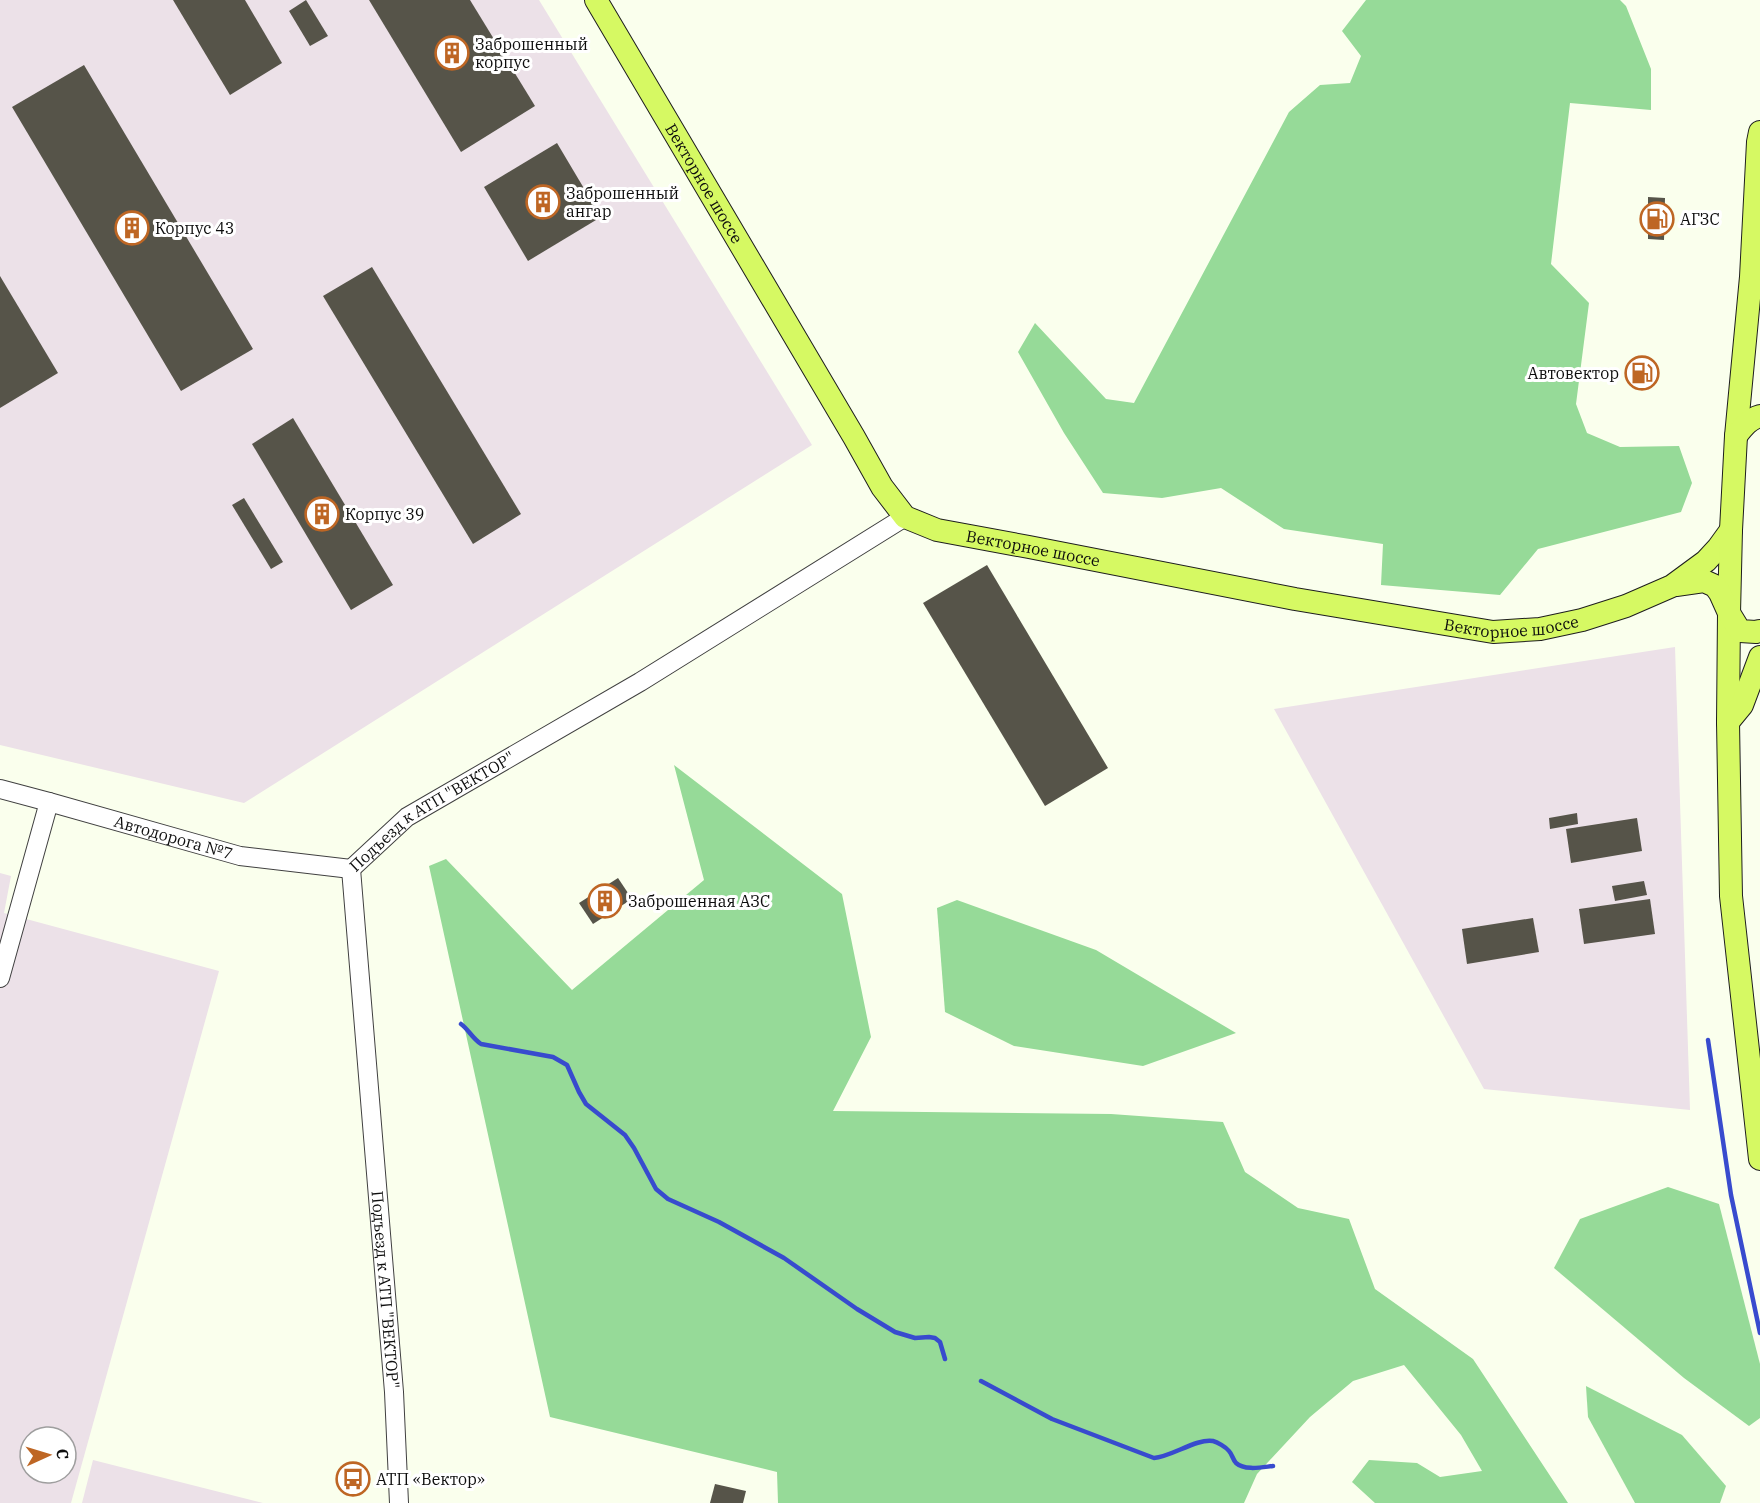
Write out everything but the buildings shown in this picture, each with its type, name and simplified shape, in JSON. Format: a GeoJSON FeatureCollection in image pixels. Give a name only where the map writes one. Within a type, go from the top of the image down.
{"type":"FeatureCollection","features":[{"type":"Feature","properties":{"kind":"main road","name":"Векторное шоссе"},"geometry":{"type":"LineString","coordinates":[[596,0],[882,487],[904,517],[937,530],[1295,598],[1494,632],[1540,628],[1582,620],[1626,606],[1672,586],[1706,561],[1731,530]]}},
{"type":"Feature","properties":{"kind":"main road"},"geometry":{"type":"LineString","coordinates":[[1760,132],[1746,336],[1736,436],[1731,530],[1728,722],[1731,896],[1760,1159]]}},
{"type":"Feature","properties":{"kind":"main road"},"geometry":{"type":"LineString","coordinates":[[1746,336],[1760,379]]}},
{"type":"Feature","properties":{"kind":"main road"},"geometry":{"type":"LineString","coordinates":[[1736,436],[1745,424],[1760,416]]}},
{"type":"Feature","properties":{"kind":"main road"},"geometry":{"type":"LineString","coordinates":[[1672,586],[1704,580],[1720,592],[1740,631],[1760,631]]}},
{"type":"Feature","properties":{"kind":"main road"},"geometry":{"type":"LineString","coordinates":[[1728,722],[1742,705],[1760,657]]}},
{"type":"Feature","properties":{"kind":"street","name":"Подъезд к АТП \"ВЕКТОР\""},"geometry":{"type":"LineString","coordinates":[[399,1503],[394,1392],[351,869],[407,818],[640,682],[904,517]]}},
{"type":"Feature","properties":{"kind":"street","name":"Автодорога №7"},"geometry":{"type":"LineString","coordinates":[[0,789],[240,856],[351,869]]}},
{"type":"Feature","properties":{"kind":"street"},"geometry":{"type":"LineString","coordinates":[[0,978],[49,802]]}},
{"type":"Feature","properties":{"kind":"shaded area"},"geometry":{"type":"Polygon","coordinates":[[[0,0],[539,0],[812,445],[244,803],[0,745],[0,0]]]}},
{"type":"Feature","properties":{"kind":"shaded area"},"geometry":{"type":"Polygon","coordinates":[[[1675,647],[1690,1110],[1484,1089],[1274,709],[1675,647]]]}},
{"type":"Feature","properties":{"kind":"shaded area"},"geometry":{"type":"Polygon","coordinates":[[[0,873],[11,876],[4,913],[219,971],[78,1478],[78,1425],[18,1425],[18,1485],[76,1485],[71,1503],[0,1503],[0,873]]]}},
{"type":"Feature","properties":{"kind":"shaded area"},"geometry":{"type":"Polygon","coordinates":[[[93,1460],[263,1503],[82,1503],[93,1460]]]}},
{"type":"Feature","properties":{"kind":"green space"},"geometry":{"type":"Polygon","coordinates":[[[1366,0],[1620,0],[1626,6],[1651,69],[1651,110],[1570,103],[1551,264],[1589,303],[1576,404],[1587,433],[1620,447],[1679,446],[1692,483],[1681,512],[1538,549],[1500,595],[1381,585],[1383,544],[1284,529],[1221,488],[1162,498],[1103,493],[1064,433],[1018,352],[1035,323],[1106,399],[1134,403],[1289,112],[1320,85],[1350,83],[1361,56],[1342,31],[1366,0]]]}},
{"type":"Feature","properties":{"kind":"green space"},"geometry":{"type":"Polygon","coordinates":[[[674,765],[842,894],[871,1037],[833,1111],[1111,1114],[1223,1122],[1245,1172],[1298,1208],[1349,1219],[1375,1289],[1473,1359],[1568,1503],[1375,1503],[1352,1482],[1369,1460],[1417,1463],[1440,1477],[1482,1471],[1461,1435],[1404,1365],[1353,1381],[1310,1417],[1257,1474],[1244,1503],[778,1503],[777,1472],[550,1417],[429,866],[446,859],[572,990],[704,880],[674,765]]]}},
{"type":"Feature","properties":{"kind":"green space"},"geometry":{"type":"Polygon","coordinates":[[[957,900],[1096,950],[1236,1033],[1143,1066],[1014,1046],[945,1012],[937,908],[957,900]]]}},
{"type":"Feature","properties":{"kind":"green space"},"geometry":{"type":"Polygon","coordinates":[[[1668,1187],[1719,1204],[1760,1364],[1760,1418],[1749,1426],[1684,1378],[1554,1268],[1580,1219],[1668,1187]]]}},
{"type":"Feature","properties":{"kind":"green space"},"geometry":{"type":"Polygon","coordinates":[[[1586,1386],[1682,1435],[1726,1486],[1720,1503],[1635,1503],[1588,1417],[1586,1386]]]}},
{"type":"Feature","properties":{"kind":"waterway"},"geometry":{"type":"LineString","coordinates":[[461,1024],[481,1044],[553,1057],[567,1065],[586,1104],[625,1135],[656,1189],[668,1199],[719,1222],[784,1258],[857,1309],[895,1332],[915,1338],[935,1338],[940,1342],[945,1359]]}},
{"type":"Feature","properties":{"kind":"waterway"},"geometry":{"type":"LineString","coordinates":[[1708,1040],[1731,1195],[1760,1333]]}},
{"type":"Feature","properties":{"kind":"waterway"},"geometry":{"type":"LineString","coordinates":[[981,1381],[1052,1419],[1154,1458],[1199,1442],[1213,1441],[1228,1449],[1235,1462],[1244,1467],[1273,1466]]}},
{"type":"Feature","properties":{"kind":"place","name":"Заброшенный корпус"},"geometry":{"type":"Point","coordinates":[452,53]}},
{"type":"Feature","properties":{"kind":"place","name":"Заброшенный ангар"},"geometry":{"type":"Point","coordinates":[543,202]}},
{"type":"Feature","properties":{"kind":"place","name":"АГЗС"},"geometry":{"type":"Point","coordinates":[1657,219]}},
{"type":"Feature","properties":{"kind":"place","name":"Корпус 43"},"geometry":{"type":"Point","coordinates":[132,228]}},
{"type":"Feature","properties":{"kind":"place","name":"Автовектор"},"geometry":{"type":"Point","coordinates":[1642,373]}},
{"type":"Feature","properties":{"kind":"place","name":"Корпус 39"},"geometry":{"type":"Point","coordinates":[322,514]}},
{"type":"Feature","properties":{"kind":"place","name":"Заброшенная АЗС"},"geometry":{"type":"Point","coordinates":[605,901]}},
{"type":"Feature","properties":{"kind":"place","name":"АТП «Вектор»"},"geometry":{"type":"Point","coordinates":[353,1479]}}]}
